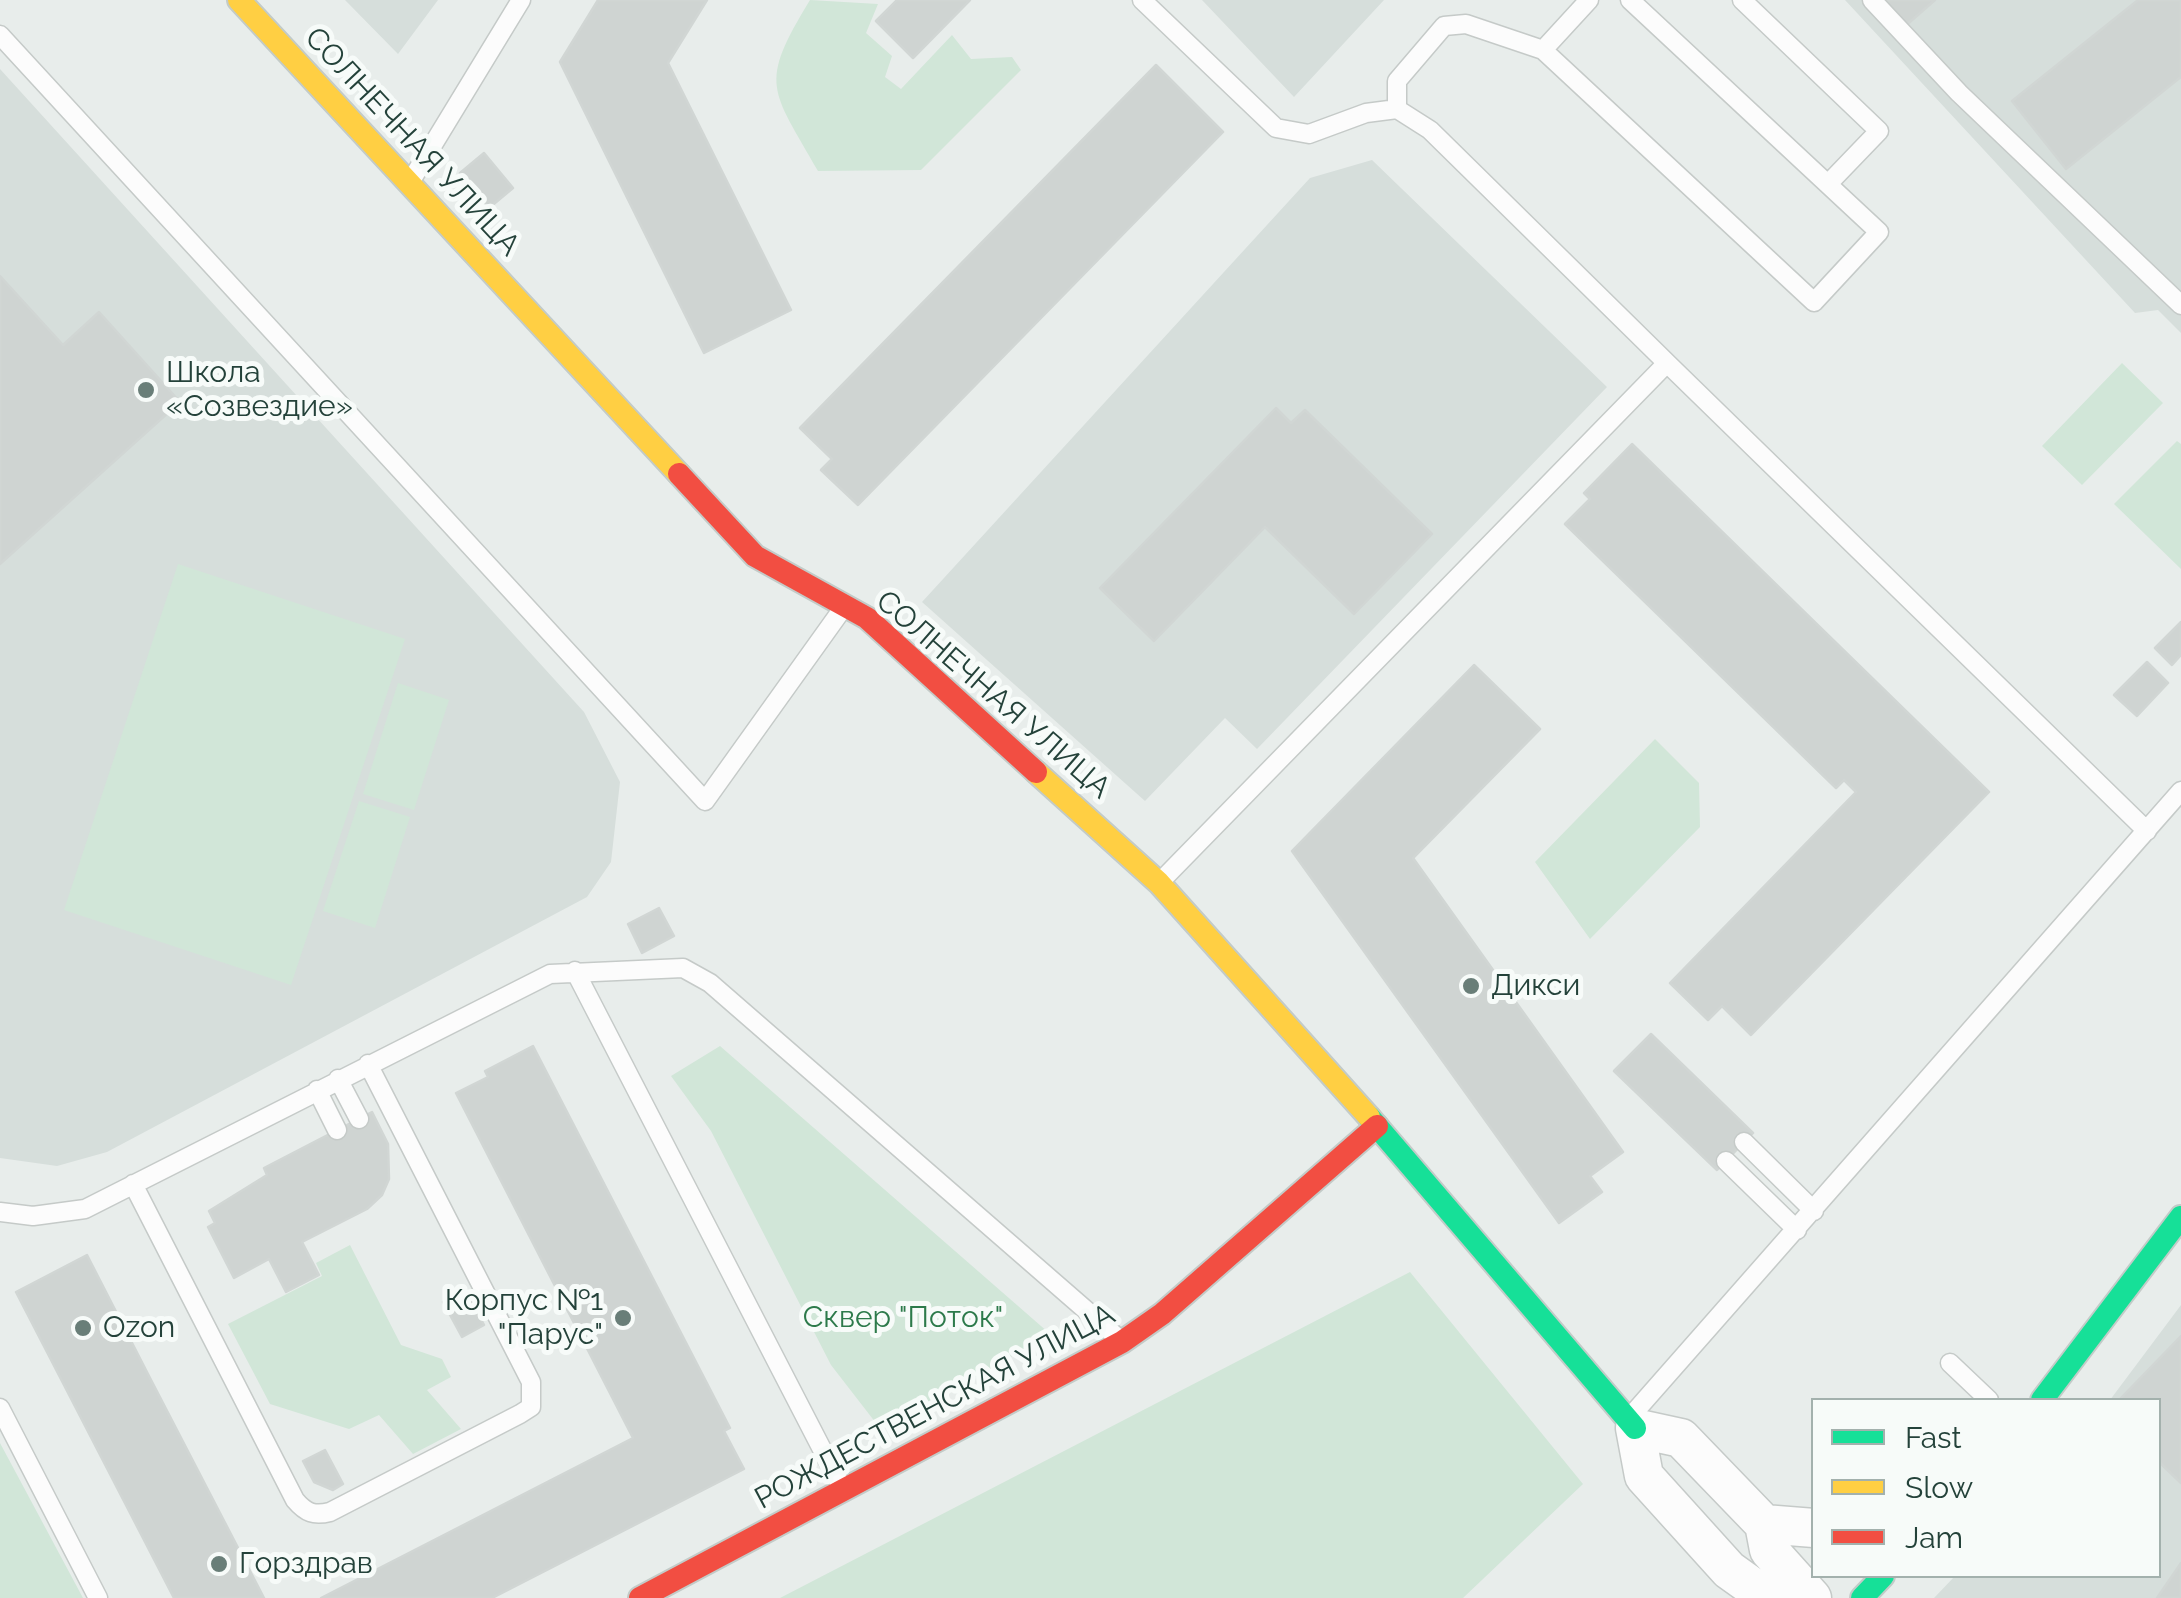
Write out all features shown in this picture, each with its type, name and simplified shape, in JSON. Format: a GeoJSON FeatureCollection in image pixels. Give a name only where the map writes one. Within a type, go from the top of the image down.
{"type":"FeatureCollection","features":[{"type":"Feature","properties":{"kind":"street","name":"СОЛНЕЧНАЯ УЛИЦА"},"geometry":{"type":"LineString","coordinates":[[239,0],[755,556],[867,618],[1159,883],[1377,1126],[1631,1424]]}},
{"type":"Feature","properties":{"kind":"street","name":"РОЖДЕСТВЕНСКАЯ УЛИЦА"},"geometry":{"type":"LineString","coordinates":[[640,1598],[1122,1342],[1162,1314],[1377,1126]]}},
{"type":"Feature","properties":{"kind":"street"},"geometry":{"type":"LineString","coordinates":[[2044,1398],[2181,1217]]}},
{"type":"Feature","properties":{"kind":"street"},"geometry":{"type":"LineString","coordinates":[[1768,1598],[1732,1584],[1644,1476],[1631,1424],[1681,1438],[1764,1524],[1769,1550],[1812,1598]]}},
{"type":"Feature","properties":{"kind":"street"},"geometry":{"type":"LineString","coordinates":[[1764,1524],[1811,1528]]}},
{"type":"Feature","properties":{"kind":"street"},"geometry":{"type":"LineString","coordinates":[[1862,1598],[1881,1578]]}},
{"type":"Feature","properties":{"kind":"lane"},"geometry":{"type":"LineString","coordinates":[[409,184],[521,0]]}},
{"type":"Feature","properties":{"kind":"lane"},"geometry":{"type":"LineString","coordinates":[[1142,0],[1276,128],[1308,134],[1366,113],[1396,109],[1430,130],[2146,831]]}},
{"type":"Feature","properties":{"kind":"lane"},"geometry":{"type":"LineString","coordinates":[[1543,50],[1590,0]]}},
{"type":"Feature","properties":{"kind":"lane"},"geometry":{"type":"LineString","coordinates":[[1396,109],[1397,81],[1444,26],[1466,24],[1543,50],[1814,302],[1879,232],[1630,0]]}},
{"type":"Feature","properties":{"kind":"lane"},"geometry":{"type":"LineString","coordinates":[[1742,0],[1879,130],[1828,184]]}},
{"type":"Feature","properties":{"kind":"lane"},"geometry":{"type":"LineString","coordinates":[[1872,0],[1959,93],[2181,305]]}},
{"type":"Feature","properties":{"kind":"lane"},"geometry":{"type":"LineString","coordinates":[[0,35],[705,801],[845,606]]}},
{"type":"Feature","properties":{"kind":"lane"},"geometry":{"type":"LineString","coordinates":[[1159,883],[1667,364]]}},
{"type":"Feature","properties":{"kind":"lane"},"geometry":{"type":"LineString","coordinates":[[1631,1424],[2181,791]]}},
{"type":"Feature","properties":{"kind":"lane"},"geometry":{"type":"LineString","coordinates":[[0,1212],[60,1214],[85,1209],[524,983],[575,971],[664,968],[698,974],[1122,1342]]}},
{"type":"Feature","properties":{"kind":"lane"},"geometry":{"type":"LineString","coordinates":[[575,971],[844,1492]]}},
{"type":"Feature","properties":{"kind":"lane"},"geometry":{"type":"LineString","coordinates":[[132,1184],[295,1500],[304,1511],[318,1515],[365,1494],[520,1414],[532,1407],[534,1396],[532,1382],[368,1064]]}},
{"type":"Feature","properties":{"kind":"lane"},"geometry":{"type":"LineString","coordinates":[[338,1079],[359,1119]]}},
{"type":"Feature","properties":{"kind":"lane"},"geometry":{"type":"LineString","coordinates":[[316,1090],[338,1130]]}},
{"type":"Feature","properties":{"kind":"lane"},"geometry":{"type":"LineString","coordinates":[[1744,1142],[1814,1211]]}},
{"type":"Feature","properties":{"kind":"lane"},"geometry":{"type":"LineString","coordinates":[[1726,1161],[1796,1230]]}},
{"type":"Feature","properties":{"kind":"lane"},"geometry":{"type":"LineString","coordinates":[[1950,1362],[1987,1398]]}},
{"type":"Feature","properties":{"kind":"lane"},"geometry":{"type":"LineString","coordinates":[[0,1408],[98,1598]]}},
{"type":"Feature","properties":{"kind":"shaded area"},"geometry":{"type":"Polygon","coordinates":[[[345,0],[438,0],[398,54],[345,0]]]}},
{"type":"Feature","properties":{"kind":"shaded area"},"geometry":{"type":"Polygon","coordinates":[[[1202,0],[1384,0],[1294,97],[1202,0]]]}},
{"type":"Feature","properties":{"kind":"shaded area"},"geometry":{"type":"Polygon","coordinates":[[[1845,0],[2181,0],[2181,333],[2158,310],[2135,313],[1845,0]]]}},
{"type":"Feature","properties":{"kind":"shaded area","name":"Школа «Созвездие»"},"geometry":{"type":"Polygon","coordinates":[[[0,69],[584,712],[620,782],[611,862],[587,897],[107,1152],[57,1166],[0,1158],[0,69]]]}},
{"type":"Feature","properties":{"kind":"shaded area"},"geometry":{"type":"Polygon","coordinates":[[[1372,160],[1607,387],[1257,749],[1225,718],[1145,801],[922,602],[1310,178],[1372,160]]]}},
{"type":"Feature","properties":{"kind":"shaded area"},"geometry":{"type":"Polygon","coordinates":[[[2181,1305],[2181,1598],[1934,1598],[1953,1578],[2161,1578],[2161,1398],[2111,1398],[2181,1305]]]}},
{"type":"Feature","properties":{"kind":"green space"},"geometry":{"type":"Polygon","coordinates":[[[810,0],[878,4],[866,33],[892,56],[885,77],[901,89],[952,35],[971,59],[1012,57],[1021,70],[921,170],[818,171],[781,103],[777,86],[783,51],[810,0]]]}},
{"type":"Feature","properties":{"kind":"green space"},"geometry":{"type":"Polygon","coordinates":[[[2122,363],[2163,403],[2082,485],[2042,446],[2122,363]]]}},
{"type":"Feature","properties":{"kind":"green space"},"geometry":{"type":"Polygon","coordinates":[[[2177,441],[2181,444],[2181,569],[2114,504],[2177,441]]]}},
{"type":"Feature","properties":{"kind":"green space"},"geometry":{"type":"Polygon","coordinates":[[[178,564],[405,639],[291,985],[64,910],[178,564]]]}},
{"type":"Feature","properties":{"kind":"green space"},"geometry":{"type":"Polygon","coordinates":[[[398,683],[449,700],[414,810],[363,794],[398,683]]]}},
{"type":"Feature","properties":{"kind":"green space"},"geometry":{"type":"Polygon","coordinates":[[[1655,739],[1699,783],[1700,827],[1590,939],[1535,862],[1655,739]]]}},
{"type":"Feature","properties":{"kind":"green space"},"geometry":{"type":"Polygon","coordinates":[[[359,801],[410,817],[375,928],[323,911],[359,801]]]}},
{"type":"Feature","properties":{"kind":"green space","name":"Сквер \"Поток\""},"geometry":{"type":"Polygon","coordinates":[[[720,1046],[1049,1333],[993,1368],[879,1427],[831,1365],[711,1131],[671,1076],[720,1046]]]}},
{"type":"Feature","properties":{"kind":"green space"},"geometry":{"type":"Polygon","coordinates":[[[350,1245],[401,1345],[442,1359],[451,1377],[427,1390],[461,1429],[413,1454],[379,1415],[349,1429],[270,1404],[228,1324],[322,1276],[316,1263],[350,1245]]]}},
{"type":"Feature","properties":{"kind":"green space"},"geometry":{"type":"Polygon","coordinates":[[[1410,1272],[1583,1484],[1463,1598],[780,1598],[1410,1272]]]}},
{"type":"Feature","properties":{"kind":"green space"},"geometry":{"type":"Polygon","coordinates":[[[0,1443],[83,1598],[0,1598],[0,1443]]]}},
{"type":"Feature","properties":{"kind":"building"},"geometry":{"type":"Polygon","coordinates":[[[598,0],[707,0],[668,63],[791,310],[704,353],[560,62],[598,0]]]}},
{"type":"Feature","properties":{"kind":"building"},"geometry":{"type":"Polygon","coordinates":[[[897,0],[970,0],[913,58],[876,21],[897,0]]]}},
{"type":"Feature","properties":{"kind":"building"},"geometry":{"type":"Polygon","coordinates":[[[1878,0],[1935,0],[1903,28],[1878,0]]]}},
{"type":"Feature","properties":{"kind":"building"},"geometry":{"type":"Polygon","coordinates":[[[2138,0],[2181,0],[2181,77],[2066,169],[2012,101],[2138,0]]]}},
{"type":"Feature","properties":{"kind":"building"},"geometry":{"type":"Polygon","coordinates":[[[1156,65],[1223,132],[858,505],[821,470],[832,459],[800,428],[1156,65]]]}},
{"type":"Feature","properties":{"kind":"building"},"geometry":{"type":"Polygon","coordinates":[[[484,153],[513,188],[489,208],[460,173],[484,153]]]}},
{"type":"Feature","properties":{"kind":"building"},"geometry":{"type":"Polygon","coordinates":[[[0,276],[63,345],[99,312],[180,402],[0,564],[0,276]]]}},
{"type":"Feature","properties":{"kind":"building"},"geometry":{"type":"Polygon","coordinates":[[[1276,408],[1291,423],[1305,410],[1432,534],[1354,614],[1265,527],[1154,641],[1100,588],[1276,408]]]}},
{"type":"Feature","properties":{"kind":"building"},"geometry":{"type":"Polygon","coordinates":[[[1632,444],[1989,792],[1751,1035],[1722,1006],[1708,1020],[1670,983],[1856,792],[1844,780],[1836,788],[1565,524],[1590,499],[1584,493],[1632,444]]]}},
{"type":"Feature","properties":{"kind":"building"},"geometry":{"type":"Polygon","coordinates":[[[2181,622],[2181,655],[2172,665],[2155,648],[2181,622]]]}},
{"type":"Feature","properties":{"kind":"building"},"geometry":{"type":"Polygon","coordinates":[[[2147,662],[2168,683],[2137,716],[2114,695],[2147,662]]]}},
{"type":"Feature","properties":{"kind":"building"},"geometry":{"type":"Polygon","coordinates":[[[1474,665],[1540,729],[1413,858],[1623,1152],[1590,1176],[1602,1192],[1559,1223],[1292,851],[1474,665]]]}},
{"type":"Feature","properties":{"kind":"building"},"geometry":{"type":"Polygon","coordinates":[[[659,908],[674,936],[642,953],[628,924],[659,908]]]}},
{"type":"Feature","properties":{"kind":"building"},"geometry":{"type":"Polygon","coordinates":[[[1651,1034],[1753,1133],[1717,1170],[1614,1071],[1651,1034]]]}},
{"type":"Feature","properties":{"kind":"building","name":"Корпус №1 \"Парус\""},"geometry":{"type":"Polygon","coordinates":[[[533,1046],[730,1428],[724,1431],[744,1469],[492,1598],[321,1598],[633,1438],[456,1093],[488,1077],[485,1071],[533,1046]]]}},
{"type":"Feature","properties":{"kind":"building"},"geometry":{"type":"Polygon","coordinates":[[[372,1112],[388,1144],[389,1179],[382,1195],[367,1209],[302,1242],[319,1275],[286,1292],[269,1259],[234,1278],[208,1227],[215,1223],[209,1211],[267,1175],[264,1168],[372,1112]]]}},
{"type":"Feature","properties":{"kind":"building"},"geometry":{"type":"Polygon","coordinates":[[[87,1255],[264,1598],[174,1598],[16,1292],[87,1255]]]}},
{"type":"Feature","properties":{"kind":"building"},"geometry":{"type":"Polygon","coordinates":[[[466,1291],[484,1325],[462,1337],[443,1302],[466,1291]]]}},
{"type":"Feature","properties":{"kind":"building"},"geometry":{"type":"Polygon","coordinates":[[[2181,1336],[2181,1483],[2161,1464],[2161,1398],[2121,1398],[2181,1336]]]}},
{"type":"Feature","properties":{"kind":"building"},"geometry":{"type":"Polygon","coordinates":[[[325,1450],[343,1484],[333,1490],[314,1482],[303,1461],[325,1450]]]}},
{"type":"Feature","properties":{"kind":"building"},"geometry":{"type":"Polygon","coordinates":[[[2181,1563],[2181,1598],[2157,1598],[2181,1563]]]}},
{"type":"Feature","properties":{"kind":"traffic: fast"},"geometry":{"type":"LineString","coordinates":[[1369,1117],[1635,1428]]}},
{"type":"Feature","properties":{"kind":"traffic: fast"},"geometry":{"type":"LineString","coordinates":[[2044,1398],[2181,1217]]}},
{"type":"Feature","properties":{"kind":"traffic: fast"},"geometry":{"type":"LineString","coordinates":[[1862,1598],[1881,1578]]}},
{"type":"Feature","properties":{"kind":"traffic: slow"},"geometry":{"type":"LineString","coordinates":[[239,0],[679,474]]}},
{"type":"Feature","properties":{"kind":"traffic: slow"},"geometry":{"type":"LineString","coordinates":[[1036,772],[1159,883],[1369,1117]]}},
{"type":"Feature","properties":{"kind":"traffic: jam"},"geometry":{"type":"LineString","coordinates":[[679,474],[755,556],[867,618],[1036,772]]}},
{"type":"Feature","properties":{"kind":"traffic: jam"},"geometry":{"type":"LineString","coordinates":[[640,1598],[1122,1342],[1162,1314],[1377,1126]]}},
{"type":"Feature","properties":{"kind":"place","name":"Школа «Созвездие»"},"geometry":{"type":"Point","coordinates":[146,390]}},
{"type":"Feature","properties":{"kind":"place","name":"Дикси"},"geometry":{"type":"Point","coordinates":[1471,986]}},
{"type":"Feature","properties":{"kind":"place","name":"Корпус №1 \"Парус\""},"geometry":{"type":"Point","coordinates":[623,1318]}},
{"type":"Feature","properties":{"kind":"place","name":"Ozon"},"geometry":{"type":"Point","coordinates":[83,1328]}},
{"type":"Feature","properties":{"kind":"place","name":"Горздрав"},"geometry":{"type":"Point","coordinates":[219,1564]}}]}
